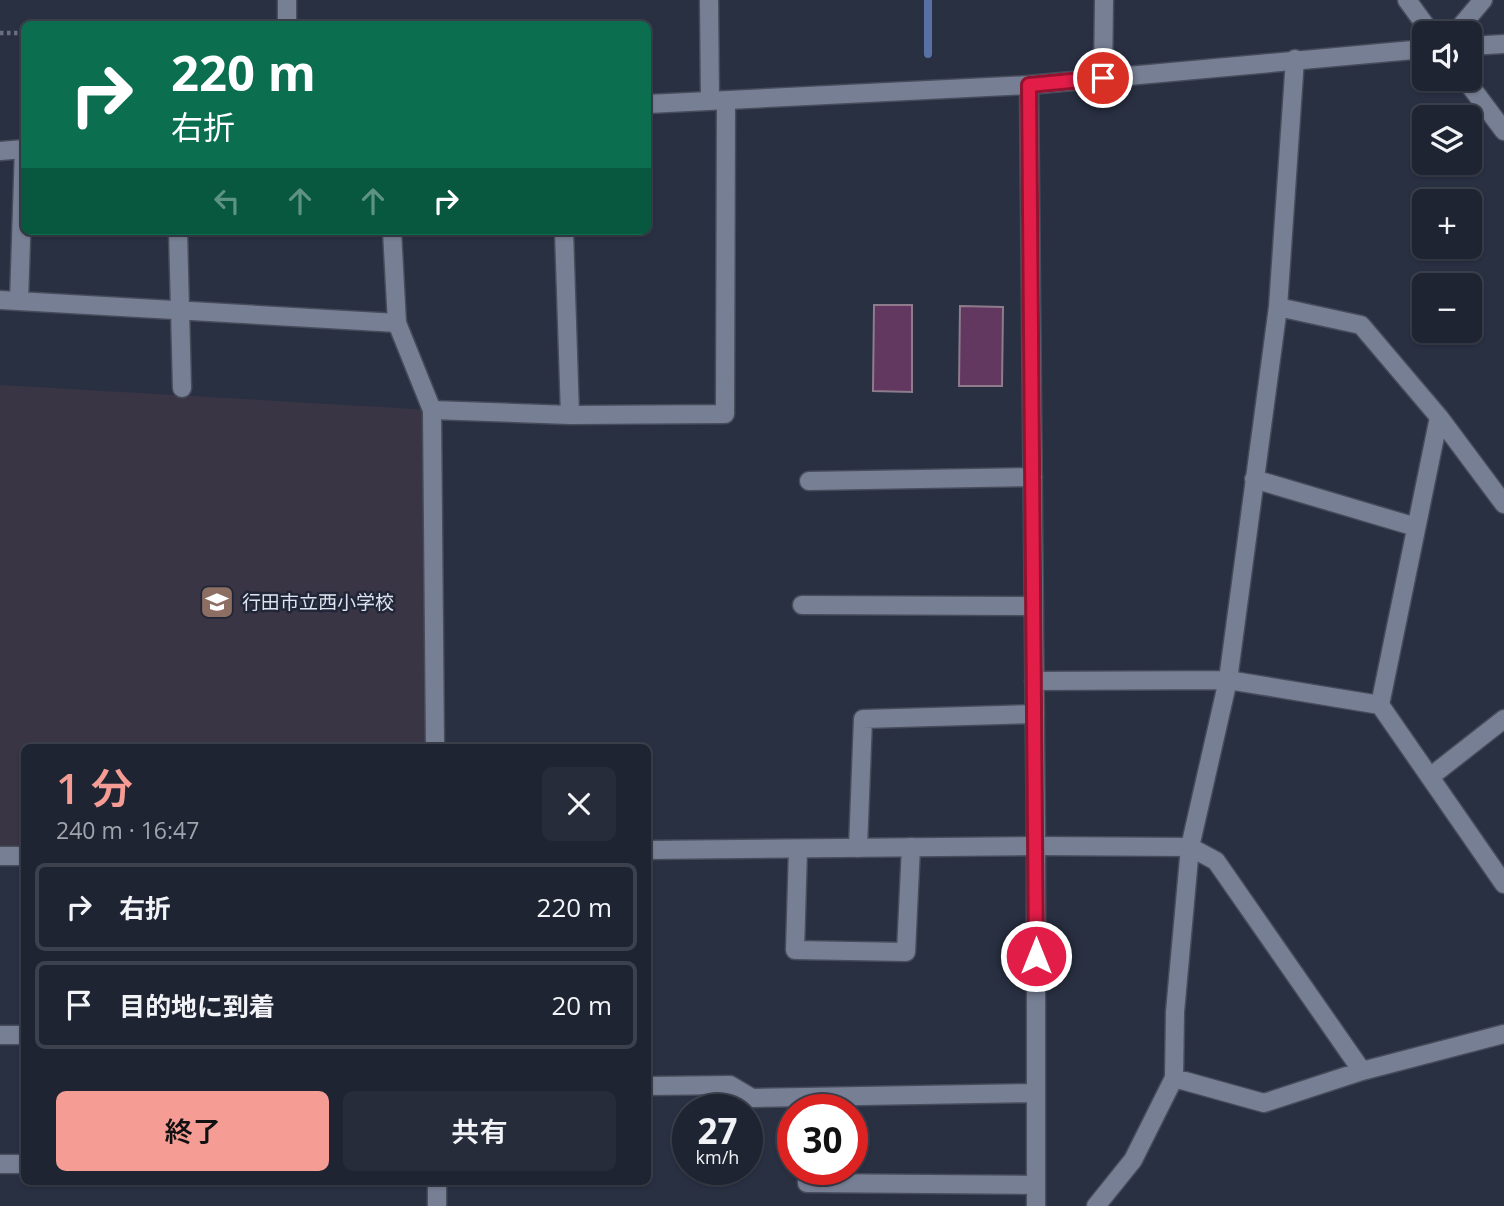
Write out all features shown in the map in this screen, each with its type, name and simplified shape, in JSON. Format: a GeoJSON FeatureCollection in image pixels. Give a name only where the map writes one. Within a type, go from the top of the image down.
{"type":"FeatureCollection","features":[{"type":"Feature","properties":{"kind":"street"},"geometry":{"type":"LineString","coordinates":[[287,0],[287,21]]}},
{"type":"Feature","properties":{"kind":"street"},"geometry":{"type":"LineString","coordinates":[[432,410],[570,415],[725,414],[718,100],[709,0]]}},
{"type":"Feature","properties":{"kind":"street"},"geometry":{"type":"LineString","coordinates":[[1103,78],[1104,0]]}},
{"type":"Feature","properties":{"kind":"street"},"geometry":{"type":"LineString","coordinates":[[1406,0],[1422,21]]}},
{"type":"Feature","properties":{"kind":"street"},"geometry":{"type":"LineString","coordinates":[[1465,21],[1483,0]]}},
{"type":"Feature","properties":{"kind":"street"},"geometry":{"type":"LineString","coordinates":[[1482,45],[1504,44]]}},
{"type":"Feature","properties":{"kind":"street"},"geometry":{"type":"LineString","coordinates":[[651,104],[1029,85],[1412,50]]}},
{"type":"Feature","properties":{"kind":"street"},"geometry":{"type":"LineString","coordinates":[[1096,1206],[1133,1160],[1174,1078],[1175,1012],[1190,847],[1228,680],[1278,307],[1295,60]]}},
{"type":"Feature","properties":{"kind":"street"},"geometry":{"type":"LineString","coordinates":[[1029,85],[1036,846],[1035,1206]]}},
{"type":"Feature","properties":{"kind":"street"},"geometry":{"type":"LineString","coordinates":[[1474,91],[1504,131]]}},
{"type":"Feature","properties":{"kind":"street"},"geometry":{"type":"LineString","coordinates":[[0,151],[21,149]]}},
{"type":"Feature","properties":{"kind":"street"},"geometry":{"type":"LineString","coordinates":[[19,301],[21,235]]}},
{"type":"Feature","properties":{"kind":"street"},"geometry":{"type":"LineString","coordinates":[[178,235],[182,388]]}},
{"type":"Feature","properties":{"kind":"street"},"geometry":{"type":"LineString","coordinates":[[392,235],[397,323],[432,410],[435,744]]}},
{"type":"Feature","properties":{"kind":"street"},"geometry":{"type":"LineString","coordinates":[[564,235],[570,415]]}},
{"type":"Feature","properties":{"kind":"street"},"geometry":{"type":"LineString","coordinates":[[0,300],[397,323]]}},
{"type":"Feature","properties":{"kind":"street"},"geometry":{"type":"LineString","coordinates":[[1278,307],[1361,325],[1439,417],[1504,504]]}},
{"type":"Feature","properties":{"kind":"street"},"geometry":{"type":"LineString","coordinates":[[1380,705],[1439,417]]}},
{"type":"Feature","properties":{"kind":"street"},"geometry":{"type":"LineString","coordinates":[[809,481],[1033,477]]}},
{"type":"Feature","properties":{"kind":"street"},"geometry":{"type":"LineString","coordinates":[[1254,479],[1416,527]]}},
{"type":"Feature","properties":{"kind":"street"},"geometry":{"type":"LineString","coordinates":[[802,605],[1034,606]]}},
{"type":"Feature","properties":{"kind":"street"},"geometry":{"type":"LineString","coordinates":[[1034,681],[1228,680],[1380,705],[1504,884]]}},
{"type":"Feature","properties":{"kind":"street"},"geometry":{"type":"LineString","coordinates":[[858,848],[863,719],[1035,714]]}},
{"type":"Feature","properties":{"kind":"street"},"geometry":{"type":"LineString","coordinates":[[1430,777],[1504,719]]}},
{"type":"Feature","properties":{"kind":"street"},"geometry":{"type":"LineString","coordinates":[[651,850],[1190,847],[1216,861],[1362,1071]]}},
{"type":"Feature","properties":{"kind":"street"},"geometry":{"type":"LineString","coordinates":[[798,849],[795,950],[906,952],[911,848]]}},
{"type":"Feature","properties":{"kind":"street"},"geometry":{"type":"LineString","coordinates":[[0,856],[21,856]]}},
{"type":"Feature","properties":{"kind":"street"},"geometry":{"type":"LineString","coordinates":[[1174,1078],[1264,1103],[1362,1071],[1504,1034]]}},
{"type":"Feature","properties":{"kind":"street"},"geometry":{"type":"LineString","coordinates":[[0,1035],[21,1035]]}},
{"type":"Feature","properties":{"kind":"street"},"geometry":{"type":"LineString","coordinates":[[651,1086],[730,1085],[752,1098],[777,1100]]}},
{"type":"Feature","properties":{"kind":"street"},"geometry":{"type":"LineString","coordinates":[[868,1100],[1036,1093]]}},
{"type":"Feature","properties":{"kind":"street"},"geometry":{"type":"LineString","coordinates":[[0,1164],[21,1164]]}},
{"type":"Feature","properties":{"kind":"street"},"geometry":{"type":"LineString","coordinates":[[868,1184],[1036,1185]]}},
{"type":"Feature","properties":{"kind":"street"},"geometry":{"type":"LineString","coordinates":[[437,1185],[437,1206]]}},
{"type":"Feature","properties":{"kind":"path"},"geometry":{"type":"LineString","coordinates":[[0,33],[21,33]]}},
{"type":"Feature","properties":{"kind":"shaded area","name":"行田市立西小学校"},"geometry":{"type":"Polygon","coordinates":[[[0,385],[432,410],[435,744],[21,744],[21,856],[0,856],[0,385]]]}},
{"type":"Feature","properties":{"kind":"building"},"geometry":{"type":"Polygon","coordinates":[[[874,305],[912,305],[912,392],[873,391],[874,305]]]}},
{"type":"Feature","properties":{"kind":"building"},"geometry":{"type":"Polygon","coordinates":[[[960,306],[1003,307],[1002,386],[959,386],[960,306]]]}},
{"type":"Feature","properties":{"kind":"waterway"},"geometry":{"type":"LineString","coordinates":[[928,0],[928,54]]}},
{"type":"Feature","properties":{"kind":"place","name":"行田市立西小学校"},"geometry":{"type":"Point","coordinates":[217,602]}},
{"type":"Feature","properties":{"kind":"route"},"geometry":{"type":"LineString","coordinates":[[1036,956],[1029,85],[1103,78]]}}]}
